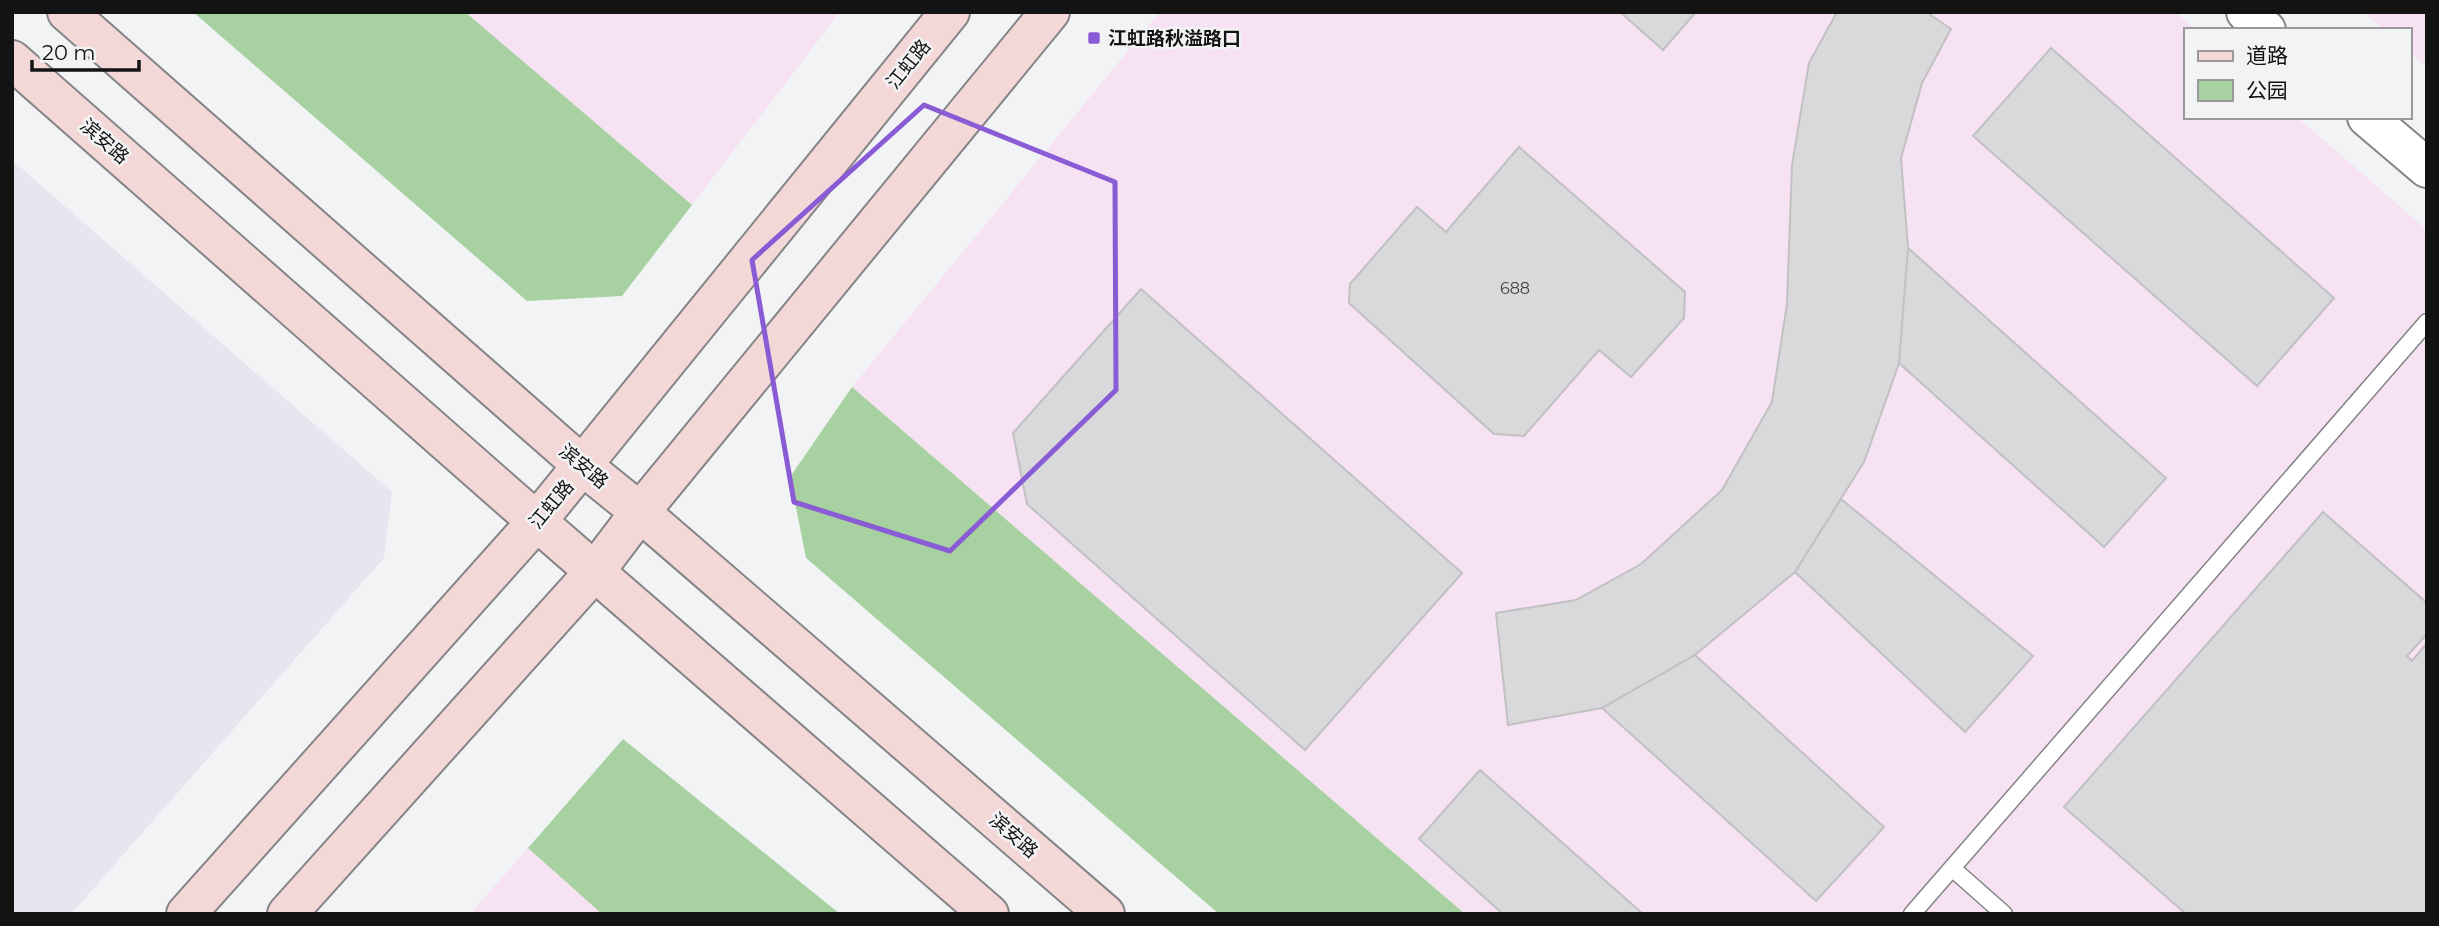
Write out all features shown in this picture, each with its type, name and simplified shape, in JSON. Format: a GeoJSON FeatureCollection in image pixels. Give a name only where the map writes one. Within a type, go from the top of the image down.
{"type":"FeatureCollection","features":[{"type":"Feature","properties":{"kind":"main road","name":"滨安路"},"geometry":{"type":"LineString","coordinates":[[67,12],[583,466],[640,512],[1105,914]]}},
{"type":"Feature","properties":{"kind":"main road","name":"江虹路"},"geometry":{"type":"LineString","coordinates":[[186,914],[537,521],[950,12]]}},
{"type":"Feature","properties":{"kind":"main road"},"geometry":{"type":"LineString","coordinates":[[287,914],[596,570],[640,512],[1050,12]]}},
{"type":"Feature","properties":{"kind":"main road","name":"滨安路"},"geometry":{"type":"LineString","coordinates":[[12,60],[989,914]]}},
{"type":"Feature","properties":{"kind":"street"},"geometry":{"type":"LineString","coordinates":[[2246,12],[2264,28]]}},
{"type":"Feature","properties":{"kind":"street"},"geometry":{"type":"LineString","coordinates":[[2369,119],[2427,168]]}},
{"type":"Feature","properties":{"kind":"lane"},"geometry":{"type":"LineString","coordinates":[[1912,914],[2427,322]]}},
{"type":"Feature","properties":{"kind":"lane"},"geometry":{"type":"LineString","coordinates":[[1952,868],[2004,914]]}},
{"type":"Feature","properties":{"kind":"highlighted area"},"geometry":{"type":"Polygon","coordinates":[[[924,105],[1115,182],[1116,390],[950,551],[794,502],[752,260],[924,105]]]}},
{"type":"Feature","properties":{"kind":"shaded area"},"geometry":{"type":"Polygon","coordinates":[[[465,12],[840,12],[692,205],[465,12]]]}},
{"type":"Feature","properties":{"kind":"shaded area"},"geometry":{"type":"Polygon","coordinates":[[[1160,12],[2176,12],[2194,28],[2184,28],[2184,119],[2299,119],[2427,230],[2427,914],[1465,914],[852,387],[1160,12]]]}},
{"type":"Feature","properties":{"kind":"shaded area"},"geometry":{"type":"Polygon","coordinates":[[[2364,12],[2427,12],[2427,60],[2423,64],[2411,54],[2411,28],[2382,28],[2364,12]]]}},
{"type":"Feature","properties":{"kind":"shaded area"},"geometry":{"type":"Polygon","coordinates":[[[12,160],[392,492],[384,558],[71,914],[12,914],[12,160]]]}},
{"type":"Feature","properties":{"kind":"shaded area"},"geometry":{"type":"Polygon","coordinates":[[[528,848],[602,914],[470,914],[528,848]]]}},
{"type":"Feature","properties":{"kind":"green space"},"geometry":{"type":"Polygon","coordinates":[[[193,12],[465,12],[692,205],[622,296],[527,301],[193,12]]]}},
{"type":"Feature","properties":{"kind":"green space"},"geometry":{"type":"Polygon","coordinates":[[[852,387],[1465,914],[1219,914],[806,558],[790,477],[852,387]]]}},
{"type":"Feature","properties":{"kind":"green space"},"geometry":{"type":"Polygon","coordinates":[[[623,739],[840,914],[602,914],[528,848],[623,739]]]}},
{"type":"Feature","properties":{"kind":"building"},"geometry":{"type":"Polygon","coordinates":[[[1620,12],[1696,12],[1663,50],[1620,12]]]}},
{"type":"Feature","properties":{"kind":"building"},"geometry":{"type":"Polygon","coordinates":[[[1837,12],[1926,12],[1951,29],[1922,83],[1901,158],[1908,248],[1899,363],[1864,462],[1795,572],[1695,655],[1602,708],[1508,725],[1496,613],[1576,600],[1641,564],[1722,490],[1772,402],[1787,304],[1792,165],[1809,63],[1837,12]]]}},
{"type":"Feature","properties":{"kind":"building"},"geometry":{"type":"Polygon","coordinates":[[[2051,48],[2334,298],[2257,386],[1973,136],[2051,48]]]}},
{"type":"Feature","properties":{"kind":"building"},"geometry":{"type":"Polygon","coordinates":[[[1519,147],[1685,292],[1684,318],[1631,377],[1599,350],[1524,436],[1494,434],[1349,303],[1350,284],[1417,207],[1446,232],[1519,147]]]}},
{"type":"Feature","properties":{"kind":"building"},"geometry":{"type":"Polygon","coordinates":[[[1908,248],[2166,478],[2104,547],[1899,363],[1908,248]]]}},
{"type":"Feature","properties":{"kind":"building"},"geometry":{"type":"Polygon","coordinates":[[[1141,289],[1462,573],[1305,750],[1027,504],[1013,433],[1141,289]]]}},
{"type":"Feature","properties":{"kind":"building"},"geometry":{"type":"Polygon","coordinates":[[[1841,499],[2033,656],[1965,732],[1795,572],[1841,499]]]}},
{"type":"Feature","properties":{"kind":"building"},"geometry":{"type":"Polygon","coordinates":[[[2323,512],[2427,603],[2427,634],[2407,656],[2412,661],[2427,643],[2427,914],[2186,914],[2064,807],[2323,512]]]}},
{"type":"Feature","properties":{"kind":"building"},"geometry":{"type":"Polygon","coordinates":[[[1695,655],[1884,827],[1816,901],[1602,708],[1695,655]]]}},
{"type":"Feature","properties":{"kind":"building"},"geometry":{"type":"Polygon","coordinates":[[[1480,770],[1643,914],[1503,914],[1419,839],[1480,770]]]}},
{"type":"Feature","properties":{"kind":"place","name":"江虹路秋溢路口"},"geometry":{"type":"Point","coordinates":[1094,38]}}]}
